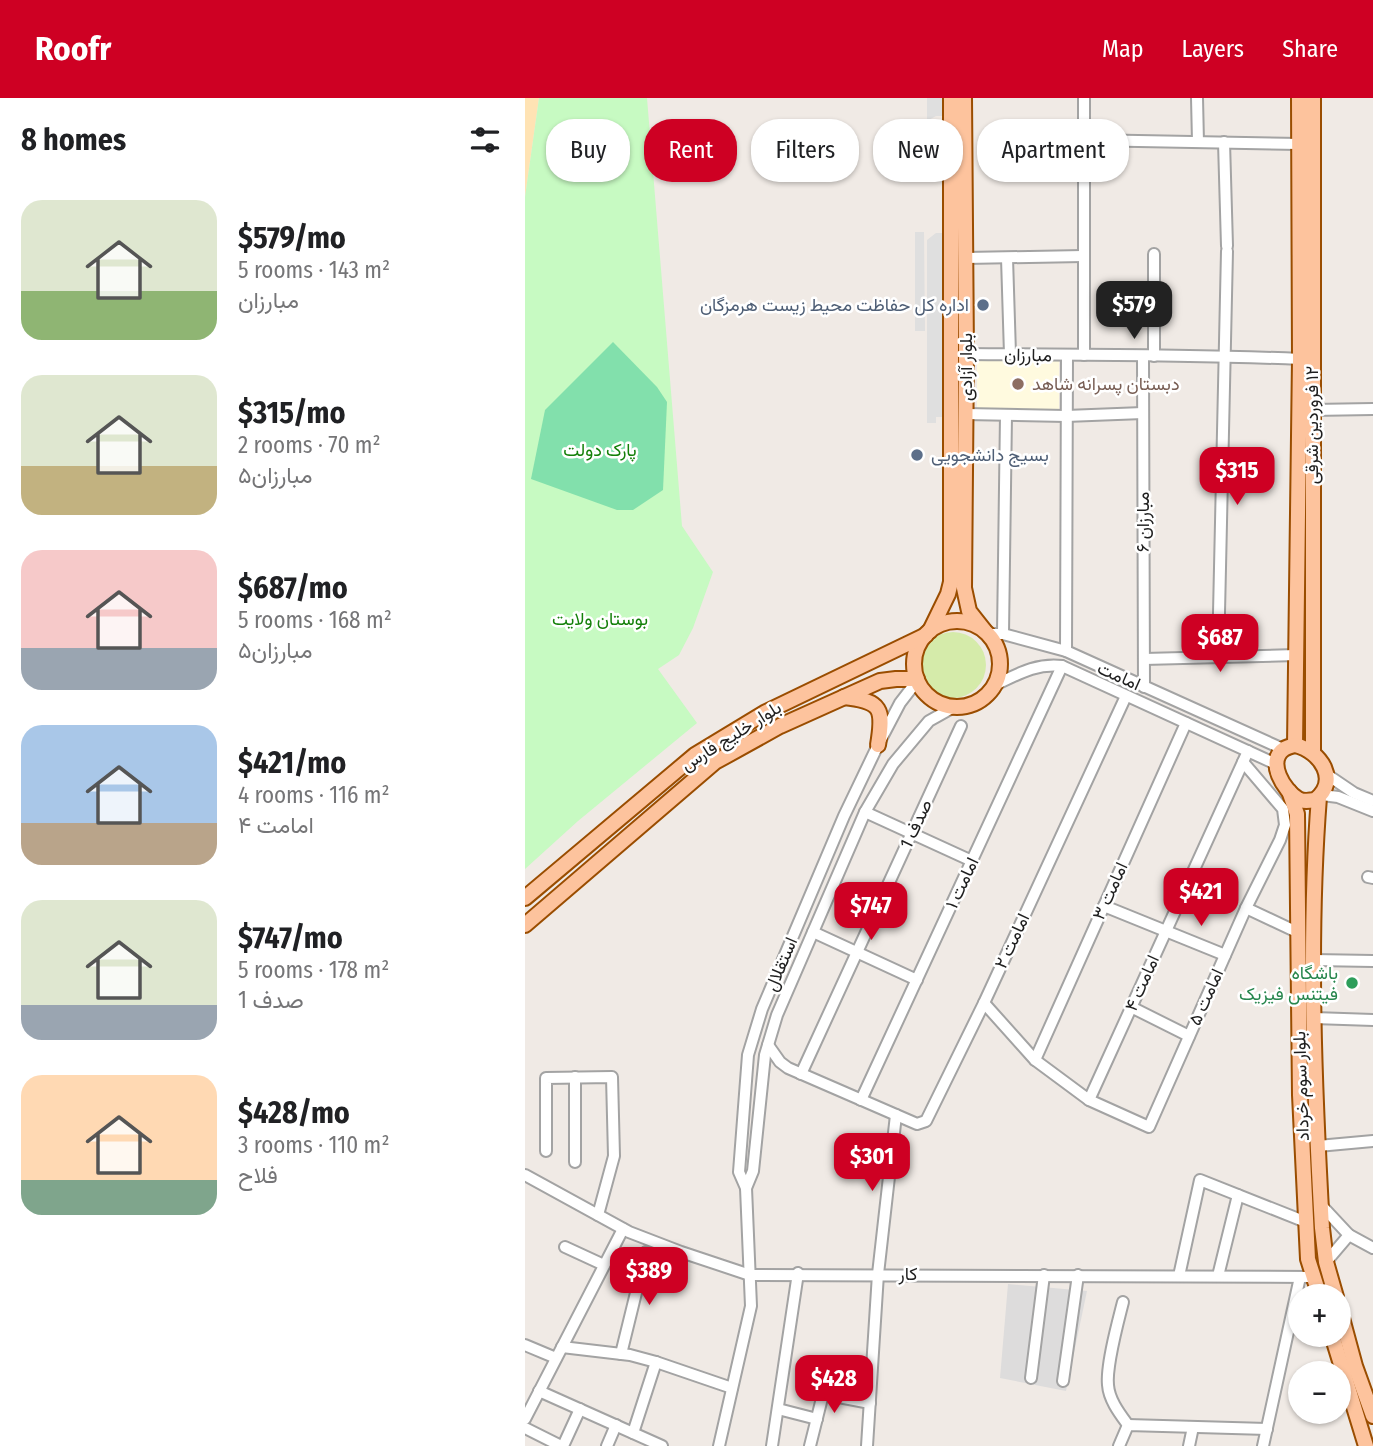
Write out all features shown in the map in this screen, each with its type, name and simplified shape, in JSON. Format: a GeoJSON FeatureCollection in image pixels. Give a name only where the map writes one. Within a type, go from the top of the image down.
{"type":"FeatureCollection","features":[{"type":"Feature","properties":{"kind":"main road","name":"بلوار آزادی"},"geometry":{"type":"LineString","coordinates":[[928,633],[948,594],[951,582],[951,98]]}},
{"type":"Feature","properties":{"kind":"main road","name":"بلوار آزادی"},"geometry":{"type":"LineString","coordinates":[[964,98],[964,588],[969,611],[992,633]]}},
{"type":"Feature","properties":{"kind":"main road","name":"١٢ فروردین شرقی"},"geometry":{"type":"LineString","coordinates":[[1299,98],[1300,359],[1296,655],[1304,716],[1313,751]]}},
{"type":"Feature","properties":{"kind":"main road","name":"١٢ فروردین شرقی"},"geometry":{"type":"LineString","coordinates":[[1289,747],[1304,716],[1312,411],[1313,98]]}},
{"type":"Feature","properties":{"kind":"main road"},"geometry":{"type":"LineString","coordinates":[[957,621],[972,623],[992,633],[1001,664],[995,685],[981,701],[964,707],[954,707],[938,703],[930,697],[917,680],[915,656],[928,633],[943,623],[957,621]]}},
{"type":"Feature","properties":{"kind":"main road","name":"بلوار خلیج فارس"},"geometry":{"type":"LineString","coordinates":[[525,898],[695,755],[766,712],[928,633]]}},
{"type":"Feature","properties":{"kind":"main road","name":"بلوار خلیج فارس"},"geometry":{"type":"LineString","coordinates":[[525,925],[715,762],[781,726],[880,681],[917,680]]}},
{"type":"Feature","properties":{"kind":"main road"},"geometry":{"type":"LineString","coordinates":[[843,697],[863,699],[876,705],[881,716],[878,745]]}},
{"type":"Feature","properties":{"kind":"main road"},"geometry":{"type":"LineString","coordinates":[[1289,747],[1313,751],[1326,774],[1325,789],[1315,800],[1303,801],[1289,791],[1276,764],[1289,747]]}},
{"type":"Feature","properties":{"kind":"main road","name":"بلوار سوم خرداد"},"geometry":{"type":"LineString","coordinates":[[1289,791],[1297,814],[1300,1095],[1307,1277],[1312,1284]]}},
{"type":"Feature","properties":{"kind":"main road","name":"بلوار سوم خرداد"},"geometry":{"type":"LineString","coordinates":[[1320,796],[1316,834],[1314,1018],[1321,1205],[1327,1262],[1333,1284]]}},
{"type":"Feature","properties":{"kind":"main road"},"geometry":{"type":"LineString","coordinates":[[1298,839],[1300,833],[1305,830],[1316,834]]}},
{"type":"Feature","properties":{"kind":"main road"},"geometry":{"type":"LineString","coordinates":[[1336,1347],[1366,1446]]}},
{"type":"Feature","properties":{"kind":"main road"},"geometry":{"type":"LineString","coordinates":[[1350,1347],[1373,1416]]}},
{"type":"Feature","properties":{"kind":"street"},"geometry":{"type":"LineString","coordinates":[[1084,98],[1084,119]]}},
{"type":"Feature","properties":{"kind":"street"},"geometry":{"type":"LineString","coordinates":[[1197,98],[1198,142]]}},
{"type":"Feature","properties":{"kind":"street"},"geometry":{"type":"LineString","coordinates":[[1129,141],[1299,144]]}},
{"type":"Feature","properties":{"kind":"street"},"geometry":{"type":"LineString","coordinates":[[1218,658],[1227,248],[1224,142]]}},
{"type":"Feature","properties":{"kind":"street"},"geometry":{"type":"LineString","coordinates":[[1084,182],[1084,355]]}},
{"type":"Feature","properties":{"kind":"street","name":"مبارزان ۶"},"geometry":{"type":"LineString","coordinates":[[1144,687],[1143,414],[1154,254]]}},
{"type":"Feature","properties":{"kind":"street"},"geometry":{"type":"LineString","coordinates":[[966,258],[1083,256]]}},
{"type":"Feature","properties":{"kind":"street"},"geometry":{"type":"LineString","coordinates":[[1007,258],[1010,354]]}},
{"type":"Feature","properties":{"kind":"street","name":"مبارزان"},"geometry":{"type":"LineString","coordinates":[[966,354],[1224,355],[1300,359]]}},
{"type":"Feature","properties":{"kind":"street"},"geometry":{"type":"LineString","coordinates":[[1066,651],[1067,355]]}},
{"type":"Feature","properties":{"kind":"street"},"geometry":{"type":"LineString","coordinates":[[1312,411],[1373,410]]}},
{"type":"Feature","properties":{"kind":"street"},"geometry":{"type":"LineString","coordinates":[[966,414],[1143,414]]}},
{"type":"Feature","properties":{"kind":"street"},"geometry":{"type":"LineString","coordinates":[[992,633],[1006,415]]}},
{"type":"Feature","properties":{"kind":"street","name":"امامت"},"geometry":{"type":"LineString","coordinates":[[992,633],[1066,651],[1144,687],[1289,747]]}},
{"type":"Feature","properties":{"kind":"street"},"geometry":{"type":"LineString","coordinates":[[1048,664],[1038,659],[1038,654],[1040,650],[1054,648]]}},
{"type":"Feature","properties":{"kind":"street"},"geometry":{"type":"LineString","coordinates":[[1144,659],[1296,655]]}},
{"type":"Feature","properties":{"kind":"street","name":"امامت"},"geometry":{"type":"LineString","coordinates":[[995,685],[1032,667],[1048,664],[1062,666],[1186,723],[1245,757],[1276,764]]}},
{"type":"Feature","properties":{"kind":"street","name":"امامت ۱"},"geometry":{"type":"LineString","coordinates":[[861,1100],[1062,666]]}},
{"type":"Feature","properties":{"kind":"street","name":"استقلال"},"geometry":{"type":"LineString","coordinates":[[719,1446],[751,1306],[746,1188],[739,1172],[748,1055],[762,1009],[844,816],[900,703],[917,680]]}},
{"type":"Feature","properties":{"kind":"street","name":"امامت ۲"},"geometry":{"type":"LineString","coordinates":[[788,1069],[917,1124],[926,1121],[984,1003],[1126,696]]}},
{"type":"Feature","properties":{"kind":"street","name":"استقلال"},"geometry":{"type":"LineString","coordinates":[[746,1188],[753,1171],[763,1069],[777,1015],[865,812],[893,764],[929,721],[954,707]]}},
{"type":"Feature","properties":{"kind":"street","name":"امامت ۳"},"geometry":{"type":"LineString","coordinates":[[1035,1060],[1186,723]]}},
{"type":"Feature","properties":{"kind":"street","name":"صدف 1"},"geometry":{"type":"LineString","coordinates":[[801,1074],[961,726]]}},
{"type":"Feature","properties":{"kind":"street","name":"امامت ۵"},"geometry":{"type":"LineString","coordinates":[[1089,1100],[1149,1127],[1225,954],[1280,840],[1285,825],[1283,809],[1245,757]]}},
{"type":"Feature","properties":{"kind":"street","name":"امامت ۴"},"geometry":{"type":"LineString","coordinates":[[1089,1100],[1245,757]]}},
{"type":"Feature","properties":{"kind":"street"},"geometry":{"type":"LineString","coordinates":[[1326,774],[1354,793],[1373,801]]}},
{"type":"Feature","properties":{"kind":"street"},"geometry":{"type":"LineString","coordinates":[[1320,796],[1338,797],[1373,811]]}},
{"type":"Feature","properties":{"kind":"street"},"geometry":{"type":"LineString","coordinates":[[865,812],[972,861]]}},
{"type":"Feature","properties":{"kind":"street"},"geometry":{"type":"LineString","coordinates":[[1104,906],[1225,954]]}},
{"type":"Feature","properties":{"kind":"street"},"geometry":{"type":"LineString","coordinates":[[1246,908],[1297,933]]}},
{"type":"Feature","properties":{"kind":"street"},"geometry":{"type":"LineString","coordinates":[[813,932],[917,980]]}},
{"type":"Feature","properties":{"kind":"street"},"geometry":{"type":"LineString","coordinates":[[1314,960],[1373,961]]}},
{"type":"Feature","properties":{"kind":"street"},"geometry":{"type":"LineString","coordinates":[[984,1003],[1035,1060],[1089,1100]]}},
{"type":"Feature","properties":{"kind":"street"},"geometry":{"type":"LineString","coordinates":[[1131,1007],[1189,1036]]}},
{"type":"Feature","properties":{"kind":"street"},"geometry":{"type":"LineString","coordinates":[[1314,1018],[1373,1020]]}},
{"type":"Feature","properties":{"kind":"street"},"geometry":{"type":"LineString","coordinates":[[768,1045],[788,1069]]}},
{"type":"Feature","properties":{"kind":"street"},"geometry":{"type":"LineString","coordinates":[[763,1069],[788,1069]]}},
{"type":"Feature","properties":{"kind":"street"},"geometry":{"type":"LineString","coordinates":[[575,1077],[575,1162]]}},
{"type":"Feature","properties":{"kind":"street"},"geometry":{"type":"LineString","coordinates":[[546,1152],[545,1078],[612,1077],[614,1156],[598,1215]]}},
{"type":"Feature","properties":{"kind":"street"},"geometry":{"type":"LineString","coordinates":[[867,1446],[878,1274],[896,1115]]}},
{"type":"Feature","properties":{"kind":"street"},"geometry":{"type":"LineString","coordinates":[[1318,1146],[1373,1141]]}},
{"type":"Feature","properties":{"kind":"street","name":"کار"},"geometry":{"type":"LineString","coordinates":[[525,1175],[623,1229],[750,1275],[798,1273],[1307,1277]]}},
{"type":"Feature","properties":{"kind":"street"},"geometry":{"type":"LineString","coordinates":[[1179,1276],[1200,1180],[1306,1222]]}},
{"type":"Feature","properties":{"kind":"street"},"geometry":{"type":"LineString","coordinates":[[1218,1276],[1238,1195]]}},
{"type":"Feature","properties":{"kind":"street"},"geometry":{"type":"LineString","coordinates":[[1321,1205],[1349,1235],[1373,1248]]}},
{"type":"Feature","properties":{"kind":"street"},"geometry":{"type":"LineString","coordinates":[[526,1413],[623,1229]]}},
{"type":"Feature","properties":{"kind":"street"},"geometry":{"type":"LineString","coordinates":[[1327,1262],[1349,1235]]}},
{"type":"Feature","properties":{"kind":"street"},"geometry":{"type":"LineString","coordinates":[[565,1247],[604,1265]]}},
{"type":"Feature","properties":{"kind":"street"},"geometry":{"type":"LineString","coordinates":[[621,1354],[646,1252]]}},
{"type":"Feature","properties":{"kind":"street"},"geometry":{"type":"LineString","coordinates":[[772,1446],[798,1273]]}},
{"type":"Feature","properties":{"kind":"street"},"geometry":{"type":"LineString","coordinates":[[1031,1378],[1044,1275]]}},
{"type":"Feature","properties":{"kind":"street"},"geometry":{"type":"LineString","coordinates":[[1063,1381],[1078,1275]]}},
{"type":"Feature","properties":{"kind":"street"},"geometry":{"type":"LineString","coordinates":[[1263,1446],[1307,1277]]}},
{"type":"Feature","properties":{"kind":"street"},"geometry":{"type":"LineString","coordinates":[[1123,1302],[1113,1345],[1108,1385],[1117,1410],[1128,1425]]}},
{"type":"Feature","properties":{"kind":"street"},"geometry":{"type":"LineString","coordinates":[[525,1345],[556,1358]]}},
{"type":"Feature","properties":{"kind":"street"},"geometry":{"type":"LineString","coordinates":[[562,1347],[621,1354],[656,1362],[732,1388]]}},
{"type":"Feature","properties":{"kind":"street"},"geometry":{"type":"LineString","coordinates":[[633,1433],[656,1362]]}},
{"type":"Feature","properties":{"kind":"street"},"geometry":{"type":"LineString","coordinates":[[539,1391],[633,1433],[649,1443],[662,1446]]}},
{"type":"Feature","properties":{"kind":"street"},"geometry":{"type":"LineString","coordinates":[[810,1446],[823,1394],[870,1403]]}},
{"type":"Feature","properties":{"kind":"street"},"geometry":{"type":"LineString","coordinates":[[525,1428],[562,1446],[580,1409]]}},
{"type":"Feature","properties":{"kind":"street"},"geometry":{"type":"LineString","coordinates":[[778,1409],[817,1419]]}},
{"type":"Feature","properties":{"kind":"street"},"geometry":{"type":"LineString","coordinates":[[1128,1425],[1267,1429]]}},
{"type":"Feature","properties":{"kind":"street"},"geometry":{"type":"LineString","coordinates":[[1119,1446],[1128,1425]]}},
{"type":"Feature","properties":{"kind":"street"},"geometry":{"type":"LineString","coordinates":[[607,1446],[617,1426]]}},
{"type":"Feature","properties":{"kind":"street"},"geometry":{"type":"LineString","coordinates":[[1189,1446],[1193,1427]]}},
{"type":"Feature","properties":{"kind":"shaded area"},"geometry":{"type":"Polygon","coordinates":[[[927,98],[945,98],[945,116],[927,119],[927,98]]]}},
{"type":"Feature","properties":{"kind":"shaded area"},"geometry":{"type":"Polygon","coordinates":[[[915,232],[924,232],[925,331],[915,331],[915,232]]]}},
{"type":"Feature","properties":{"kind":"shaded area"},"geometry":{"type":"Polygon","coordinates":[[[936,233],[945,233],[945,417],[936,417],[936,423],[927,423],[927,240],[936,233]]]}},
{"type":"Feature","properties":{"kind":"shaded area","name":"دبستان پسرانه شاهد"},"geometry":{"type":"Polygon","coordinates":[[[977,358],[1059,358],[1059,410],[977,412],[977,358]]]}},
{"type":"Feature","properties":{"kind":"shaded area"},"geometry":{"type":"Polygon","coordinates":[[[1008,1284],[1087,1291],[1066,1391],[1000,1378],[1008,1284]]]}},
{"type":"Feature","properties":{"kind":"green space"},"geometry":{"type":"Polygon","coordinates":[[[539,98],[647,98],[649,119],[644,119],[644,182],[654,182],[682,526],[713,572],[693,628],[679,655],[658,669],[697,723],[578,821],[525,869],[525,197],[539,98]]]}},
{"type":"Feature","properties":{"kind":"green space","name":"پارک دولت"},"geometry":{"type":"Polygon","coordinates":[[[613,342],[657,387],[667,402],[663,490],[633,510],[617,510],[531,479],[545,410],[613,342]]]}},
{"type":"Feature","properties":{"kind":"green space"},"geometry":{"type":"Polygon","coordinates":[[[953,632],[966,635],[976,642],[983,652],[986,665],[983,678],[976,688],[966,695],[953,698],[940,695],[930,688],[923,678],[920,665],[923,652],[930,642],[940,635],[953,632]]]}},
{"type":"Feature","properties":{"kind":"sand"},"geometry":{"type":"Polygon","coordinates":[[[525,98],[539,98],[525,197],[525,98]]]}},
{"type":"Feature","properties":{"kind":"place","name":"اداره کل حفاظت محیط زیست هرمزگان"},"geometry":{"type":"Point","coordinates":[983,305]}},
{"type":"Feature","properties":{"kind":"place","name":"دبستان پسرانه شاهد"},"geometry":{"type":"Point","coordinates":[1018,384]}},
{"type":"Feature","properties":{"kind":"place","name":"بسیج دانشجویی"},"geometry":{"type":"Point","coordinates":[917,455]}},
{"type":"Feature","properties":{"kind":"place","name":"باشگاه فیتنس فیزیک"},"geometry":{"type":"Point","coordinates":[1352,983]}},
{"type":"Feature","properties":{"kind":"park label","name":"بوستان ولایت"},"geometry":{"type":"Point","coordinates":[600,619]}}]}
